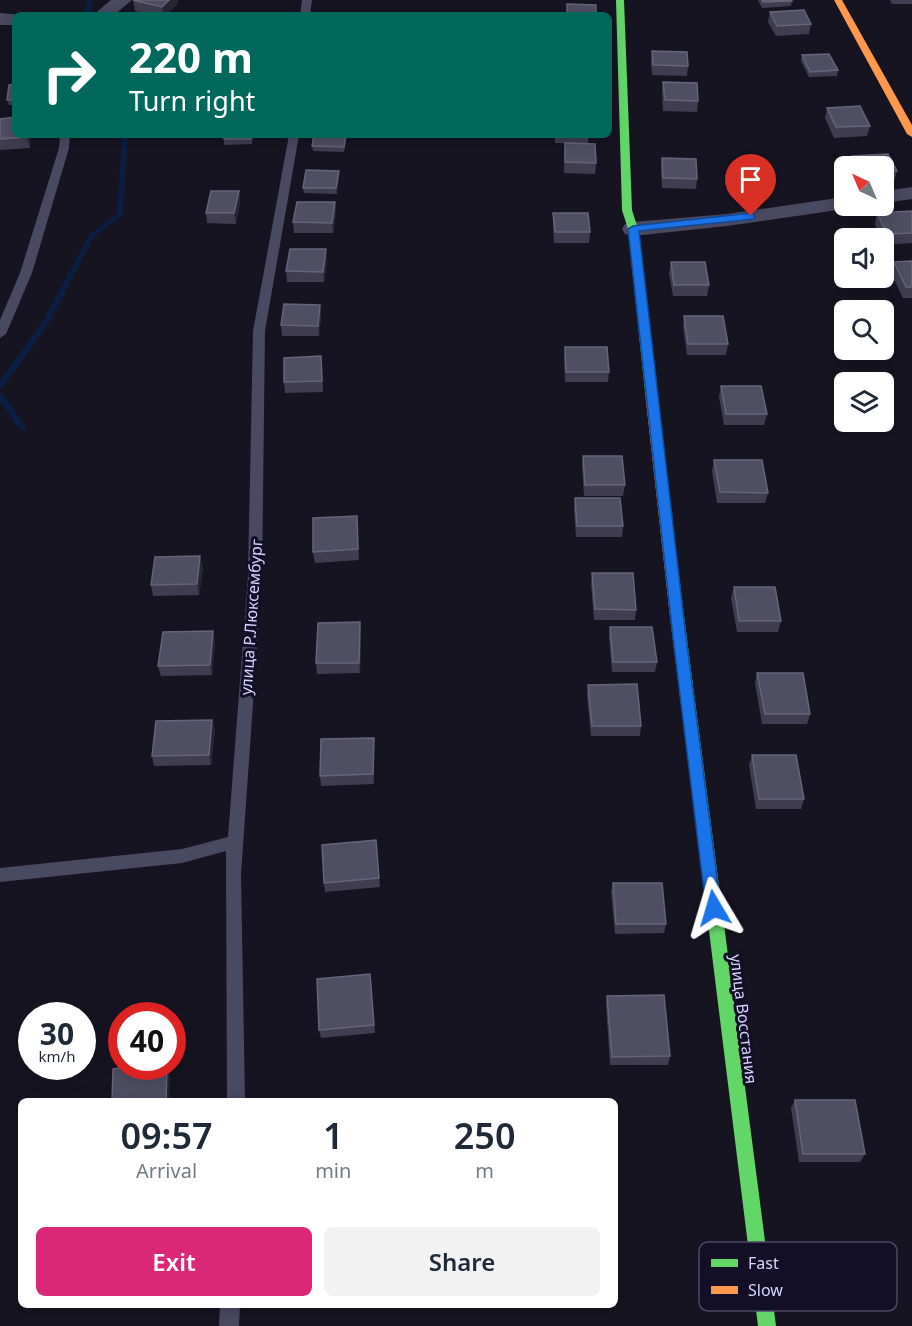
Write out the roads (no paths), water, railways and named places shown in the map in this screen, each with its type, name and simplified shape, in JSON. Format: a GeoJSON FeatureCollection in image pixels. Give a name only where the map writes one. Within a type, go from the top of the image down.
{"type":"FeatureCollection","features":[{"type":"Feature","properties":{"kind":"street"},"geometry":{"type":"LineString","coordinates":[[106,12],[123,0]]}},
{"type":"Feature","properties":{"kind":"street","name":"улица Восстания"},"geometry":{"type":"LineString","coordinates":[[620,0],[627,210],[633,229],[678,629],[756,1242]]}},
{"type":"Feature","properties":{"kind":"street"},"geometry":{"type":"LineString","coordinates":[[838,0],[912,134]]}},
{"type":"Feature","properties":{"kind":"street"},"geometry":{"type":"LineString","coordinates":[[894,196],[912,193]]}},
{"type":"Feature","properties":{"kind":"street"},"geometry":{"type":"LineString","coordinates":[[633,229],[727,220],[834,204]]}},
{"type":"Feature","properties":{"kind":"street","name":"улица Восстания"},"geometry":{"type":"LineString","coordinates":[[765,1311],[767,1326]]}},
{"type":"Feature","properties":{"kind":"lane"},"geometry":{"type":"LineString","coordinates":[[0,334],[26,273],[64,148],[65,138]]}},
{"type":"Feature","properties":{"kind":"lane","name":"улица Р.Люксембург"},"geometry":{"type":"LineString","coordinates":[[236,1098],[234,842],[255,576],[259,331],[293,138]]}},
{"type":"Feature","properties":{"kind":"lane"},"geometry":{"type":"LineString","coordinates":[[0,875],[182,856],[234,842]]}},
{"type":"Feature","properties":{"kind":"lane"},"geometry":{"type":"LineString","coordinates":[[229,1326],[230,1308]]}},
{"type":"Feature","properties":{"kind":"waterway"},"geometry":{"type":"LineString","coordinates":[[88,12],[90,0]]}},
{"type":"Feature","properties":{"kind":"waterway"},"geometry":{"type":"LineString","coordinates":[[0,386],[46,322],[91,236],[120,215],[125,138]]}},
{"type":"Feature","properties":{"kind":"waterway"},"geometry":{"type":"LineString","coordinates":[[0,396],[23,428]]}}]}
